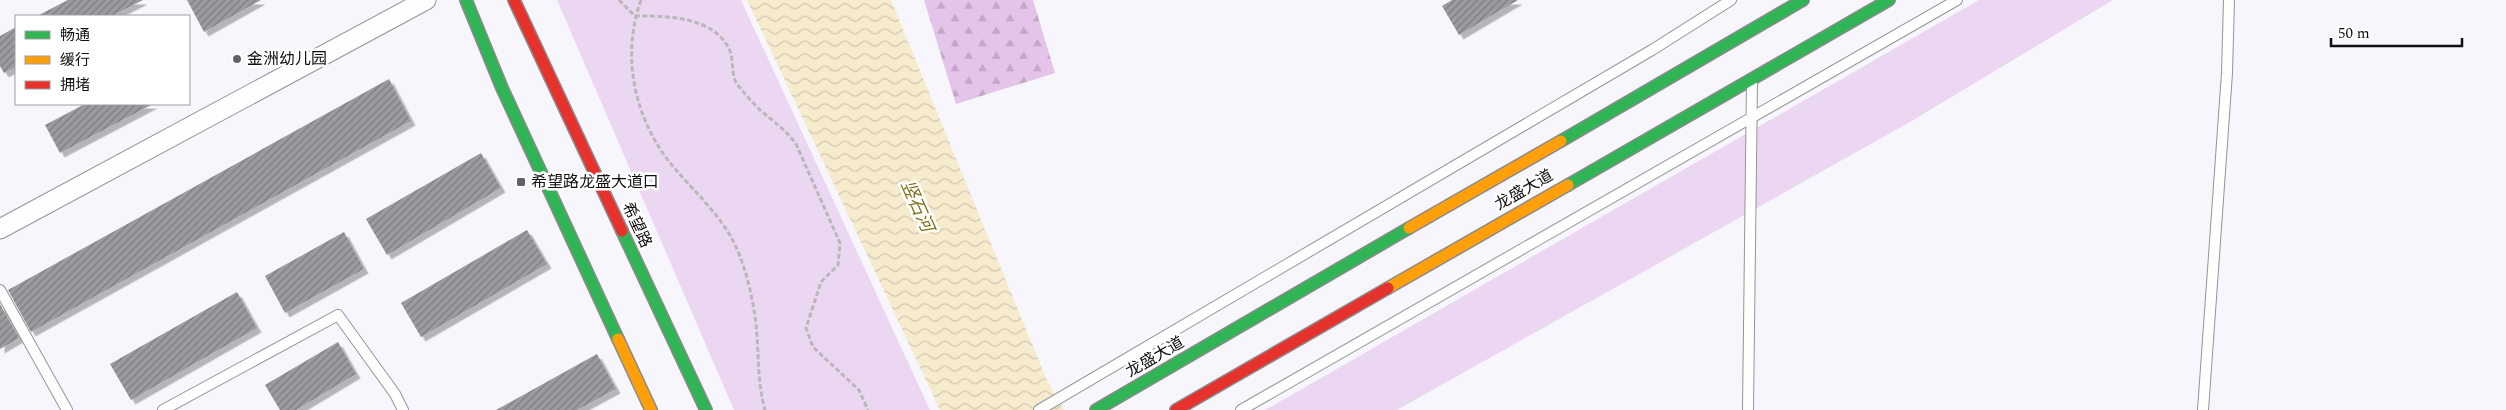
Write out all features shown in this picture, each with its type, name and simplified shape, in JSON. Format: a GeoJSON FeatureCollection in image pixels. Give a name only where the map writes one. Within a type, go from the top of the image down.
{"type":"FeatureCollection","features":[{"type":"Feature","properties":{"kind":"main road"},"geometry":{"type":"LineString","coordinates":[[466,0],[502,88],[651,410]]}},
{"type":"Feature","properties":{"kind":"main road","name":"希望路"},"geometry":{"type":"LineString","coordinates":[[514,0],[706,410]]}},
{"type":"Feature","properties":{"kind":"main road","name":"龙盛大道"},"geometry":{"type":"LineString","coordinates":[[1096,410],[1802,0]]}},
{"type":"Feature","properties":{"kind":"main road","name":"龙盛大道"},"geometry":{"type":"LineString","coordinates":[[1176,410],[1889,0]]}},
{"type":"Feature","properties":{"kind":"street"},"geometry":{"type":"LineString","coordinates":[[0,229],[426,0]]}},
{"type":"Feature","properties":{"kind":"lane"},"geometry":{"type":"LineString","coordinates":[[1039,410],[1652,50],[1731,0]]}},
{"type":"Feature","properties":{"kind":"lane"},"geometry":{"type":"LineString","coordinates":[[1241,410],[1957,0]]}},
{"type":"Feature","properties":{"kind":"lane"},"geometry":{"type":"LineString","coordinates":[[2203,410],[2226,73],[2229,0]]}},
{"type":"Feature","properties":{"kind":"lane"},"geometry":{"type":"LineString","coordinates":[[1748,410],[1752,78]]}},
{"type":"Feature","properties":{"kind":"lane"},"geometry":{"type":"LineString","coordinates":[[0,290],[67,410]]}},
{"type":"Feature","properties":{"kind":"lane"},"geometry":{"type":"LineString","coordinates":[[163,410],[338,315],[395,394],[403,410]]}},
{"type":"Feature","properties":{"kind":"path"},"geometry":{"type":"LineString","coordinates":[[619,0],[635,16],[666,16],[697,23],[719,35],[730,51],[735,82],[759,109],[788,132],[796,144],[840,243],[838,265],[821,282],[806,328],[813,347],[859,390],[868,410]]}},
{"type":"Feature","properties":{"kind":"path"},"geometry":{"type":"LineString","coordinates":[[641,0],[635,16],[630,56],[636,99],[650,130],[670,162],[726,229],[745,270],[753,299],[759,390],[765,410]]}},
{"type":"Feature","properties":{"kind":"shaded area"},"geometry":{"type":"Polygon","coordinates":[[[557,0],[741,0],[930,410],[734,410],[557,0]]]}},
{"type":"Feature","properties":{"kind":"shaded area"},"geometry":{"type":"Polygon","coordinates":[[[1979,0],[2113,0],[1910,122],[1397,410],[1265,410],[1979,0]]]}},
{"type":"Feature","properties":{"kind":"green space"},"geometry":{"type":"Polygon","coordinates":[[[924,0],[1033,0],[1055,73],[956,104],[924,0]]]}},
{"type":"Feature","properties":{"kind":"water","name":"竖石河"},"geometry":{"type":"Polygon","coordinates":[[[747,0],[891,0],[1046,378],[1064,410],[940,410],[747,0]]]}},
{"type":"Feature","properties":{"kind":"building"},"geometry":{"type":"Polygon","coordinates":[[[68,0],[143,0],[114,15],[39,15],[68,0]]]}},
{"type":"Feature","properties":{"kind":"building"},"geometry":{"type":"Polygon","coordinates":[[[187,0],[261,0],[204,32],[187,0]]]}},
{"type":"Feature","properties":{"kind":"building"},"geometry":{"type":"Polygon","coordinates":[[[1452,0],[1518,0],[1459,35],[1442,6],[1452,0]]]}},
{"type":"Feature","properties":{"kind":"building"},"geometry":{"type":"Polygon","coordinates":[[[15,28],[15,68],[4,73],[0,66],[0,36],[15,28]]]}},
{"type":"Feature","properties":{"kind":"building"},"geometry":{"type":"Polygon","coordinates":[[[389,79],[411,121],[31,332],[8,290],[389,79]]]}},
{"type":"Feature","properties":{"kind":"building"},"geometry":{"type":"Polygon","coordinates":[[[83,105],[151,105],[60,153],[45,125],[83,105]]]}},
{"type":"Feature","properties":{"kind":"building"},"geometry":{"type":"Polygon","coordinates":[[[481,153],[501,188],[387,255],[366,219],[481,153]]]}},
{"type":"Feature","properties":{"kind":"building"},"geometry":{"type":"Polygon","coordinates":[[[527,230],[547,264],[421,337],[401,303],[527,230]]]}},
{"type":"Feature","properties":{"kind":"building"},"geometry":{"type":"Polygon","coordinates":[[[344,232],[364,269],[285,313],[265,276],[344,232]]]}},
{"type":"Feature","properties":{"kind":"building"},"geometry":{"type":"Polygon","coordinates":[[[237,292],[257,328],[131,400],[110,364],[237,292]]]}},
{"type":"Feature","properties":{"kind":"building"},"geometry":{"type":"Polygon","coordinates":[[[0,304],[19,338],[0,349],[0,304]]]}},
{"type":"Feature","properties":{"kind":"building"},"geometry":{"type":"Polygon","coordinates":[[[338,342],[356,374],[296,410],[280,410],[265,385],[338,342]]]}},
{"type":"Feature","properties":{"kind":"building"},"geometry":{"type":"Polygon","coordinates":[[[597,354],[616,389],[577,410],[496,410],[597,354]]]}},
{"type":"Feature","properties":{"kind":"traffic: fast"},"geometry":{"type":"LineString","coordinates":[[466,0],[502,88],[618,339]]}},
{"type":"Feature","properties":{"kind":"traffic: fast"},"geometry":{"type":"LineString","coordinates":[[1561,141],[1803,0]]}},
{"type":"Feature","properties":{"kind":"traffic: fast"},"geometry":{"type":"LineString","coordinates":[[1568,185],[1889,0]]}},
{"type":"Feature","properties":{"kind":"traffic: fast"},"geometry":{"type":"LineString","coordinates":[[1096,410],[1409,228]]}},
{"type":"Feature","properties":{"kind":"traffic: fast"},"geometry":{"type":"LineString","coordinates":[[622,231],[706,410]]}},
{"type":"Feature","properties":{"kind":"traffic: slow"},"geometry":{"type":"LineString","coordinates":[[1409,228],[1561,141]]}},
{"type":"Feature","properties":{"kind":"traffic: slow"},"geometry":{"type":"LineString","coordinates":[[1388,288],[1568,185]]}},
{"type":"Feature","properties":{"kind":"traffic: slow"},"geometry":{"type":"LineString","coordinates":[[618,339],[651,410]]}},
{"type":"Feature","properties":{"kind":"traffic: jam"},"geometry":{"type":"LineString","coordinates":[[514,0],[622,231]]}},
{"type":"Feature","properties":{"kind":"traffic: jam"},"geometry":{"type":"LineString","coordinates":[[1176,410],[1388,288]]}},
{"type":"Feature","properties":{"kind":"place","name":"金洲幼儿园"},"geometry":{"type":"Point","coordinates":[237,59]}},
{"type":"Feature","properties":{"kind":"place","name":"希望路龙盛大道口"},"geometry":{"type":"Point","coordinates":[521,182]}}]}
